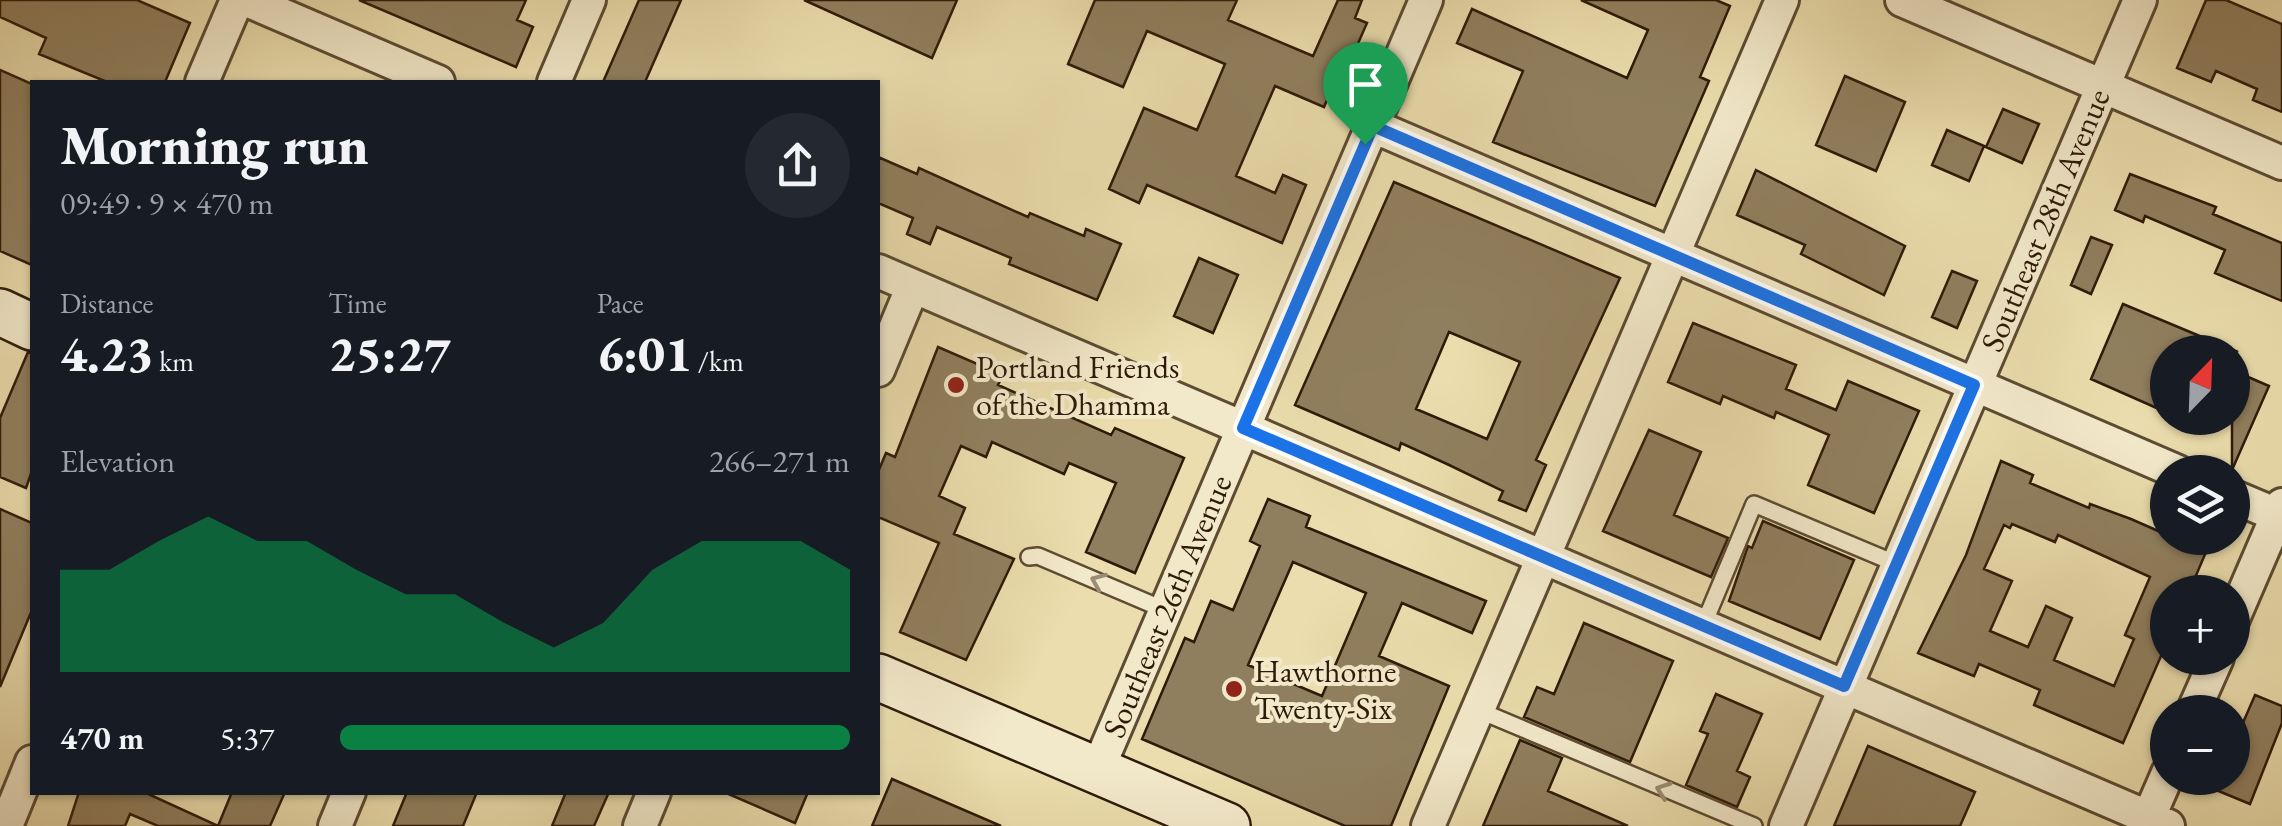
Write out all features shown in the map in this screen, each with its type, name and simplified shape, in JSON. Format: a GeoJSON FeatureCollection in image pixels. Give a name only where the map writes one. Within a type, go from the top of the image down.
{"type":"FeatureCollection","features":[{"type":"Feature","properties":{"kind":"main road"},"geometry":{"type":"LineString","coordinates":[[0,284],[30,297]]}},
{"type":"Feature","properties":{"kind":"main road"},"geometry":{"type":"LineString","coordinates":[[0,312],[30,326]]}},
{"type":"Feature","properties":{"kind":"main road"},"geometry":{"type":"LineString","coordinates":[[880,678],[1227,826]]}},
{"type":"Feature","properties":{"kind":"street"},"geometry":{"type":"LineString","coordinates":[[203,80],[238,0]]}},
{"type":"Feature","properties":{"kind":"street"},"geometry":{"type":"LineString","coordinates":[[246,0],[433,80]]}},
{"type":"Feature","properties":{"kind":"street"},"geometry":{"type":"LineString","coordinates":[[555,80],[589,0]]}},
{"type":"Feature","properties":{"kind":"street","name":"Southeast 26th Avenue"},"geometry":{"type":"LineString","coordinates":[[1098,771],[1426,0]]}},
{"type":"Feature","properties":{"kind":"street"},"geometry":{"type":"LineString","coordinates":[[1428,826],[1782,0]]}},
{"type":"Feature","properties":{"kind":"street"},"geometry":{"type":"LineString","coordinates":[[1902,0],[2282,163]]}},
{"type":"Feature","properties":{"kind":"street","name":"Southeast 28th Avenue"},"geometry":{"type":"LineString","coordinates":[[1786,826],[2140,0]]}},
{"type":"Feature","properties":{"kind":"street"},"geometry":{"type":"LineString","coordinates":[[1373,126],[2150,460]]}},
{"type":"Feature","properties":{"kind":"street"},"geometry":{"type":"LineString","coordinates":[[880,272],[2154,823],[2162,795]]}},
{"type":"Feature","properties":{"kind":"street"},"geometry":{"type":"LineString","coordinates":[[880,365],[913,286]]}},
{"type":"Feature","properties":{"kind":"street"},"geometry":{"type":"LineString","coordinates":[[2250,502],[2280,513],[2250,580]]}},
{"type":"Feature","properties":{"kind":"street"},"geometry":{"type":"LineString","coordinates":[[6,826],[30,767]]}},
{"type":"Feature","properties":{"kind":"street"},"geometry":{"type":"LineString","coordinates":[[335,826],[348,795]]}},
{"type":"Feature","properties":{"kind":"street"},"geometry":{"type":"LineString","coordinates":[[640,826],[653,795]]}},
{"type":"Feature","properties":{"kind":"lane"},"geometry":{"type":"LineString","coordinates":[[1703,626],[1754,504],[1897,564]]}},
{"type":"Feature","properties":{"kind":"lane"},"geometry":{"type":"LineString","coordinates":[[1029,557],[1038,556],[1165,610]]}},
{"type":"Feature","properties":{"kind":"lane"},"geometry":{"type":"LineString","coordinates":[[1478,710],[1754,826]]}},
{"type":"Feature","properties":{"kind":"building"},"geometry":{"type":"Polygon","coordinates":[[[0,0],[137,0],[190,23],[166,80],[102,80],[39,54],[46,38],[0,17],[0,0]]]}},
{"type":"Feature","properties":{"kind":"building"},"geometry":{"type":"Polygon","coordinates":[[[359,0],[526,0],[517,20],[533,27],[516,67],[359,0]]]}},
{"type":"Feature","properties":{"kind":"building"},"geometry":{"type":"Polygon","coordinates":[[[639,0],[681,0],[646,80],[604,80],[639,0]]]}},
{"type":"Feature","properties":{"kind":"building"},"geometry":{"type":"Polygon","coordinates":[[[804,0],[957,0],[932,58],[804,0]]]}},
{"type":"Feature","properties":{"kind":"building"},"geometry":{"type":"Polygon","coordinates":[[[1095,0],[1237,0],[1228,20],[1313,56],[1338,0],[1362,0],[1355,18],[1367,23],[1353,55],[1347,53],[1324,107],[1275,86],[1236,176],[1275,193],[1283,175],[1306,185],[1282,243],[1147,185],[1139,203],[1109,189],[1144,108],[1197,130],[1225,64],[1147,31],[1123,87],[1068,64],[1095,0]]]}},
{"type":"Feature","properties":{"kind":"building"},"geometry":{"type":"Polygon","coordinates":[[[1581,0],[1716,0],[1730,6],[1700,77],[1709,81],[1655,206],[1493,142],[1523,71],[1457,43],[1472,9],[1627,78],[1648,30],[1581,0]]]}},
{"type":"Feature","properties":{"kind":"building"},"geometry":{"type":"Polygon","coordinates":[[[2206,0],[2226,0],[2282,24],[2282,112],[2253,100],[2257,89],[2216,71],[2211,82],[2177,68],[2206,0]]]}},
{"type":"Feature","properties":{"kind":"building"},"geometry":{"type":"Polygon","coordinates":[[[0,70],[30,83],[30,264],[0,251],[0,70]]]}},
{"type":"Feature","properties":{"kind":"building"},"geometry":{"type":"Polygon","coordinates":[[[1845,76],[1905,102],[1876,171],[1816,145],[1845,76]]]}},
{"type":"Feature","properties":{"kind":"building"},"geometry":{"type":"Polygon","coordinates":[[[2003,109],[2039,124],[2022,163],[1986,147],[2003,109]]]}},
{"type":"Feature","properties":{"kind":"building"},"geometry":{"type":"Polygon","coordinates":[[[1947,130],[1984,146],[1969,181],[1932,165],[1947,130]]]}},
{"type":"Feature","properties":{"kind":"building"},"geometry":{"type":"Polygon","coordinates":[[[880,158],[917,174],[919,168],[1028,217],[1030,213],[1084,236],[1086,229],[1121,244],[1097,300],[1009,264],[1011,258],[937,227],[930,244],[907,234],[913,218],[880,204],[880,158]]]}},
{"type":"Feature","properties":{"kind":"building"},"geometry":{"type":"Polygon","coordinates":[[[1756,170],[1905,246],[1884,295],[1801,254],[1805,245],[1737,215],[1756,170]]]}},
{"type":"Feature","properties":{"kind":"building"},"geometry":{"type":"Polygon","coordinates":[[[2130,174],[2216,207],[2213,214],[2282,243],[2282,301],[2215,273],[2225,250],[2145,216],[2143,222],[2115,210],[2130,174]]]}},
{"type":"Feature","properties":{"kind":"building"},"geometry":{"type":"Polygon","coordinates":[[[1394,182],[1620,278],[1536,460],[1546,465],[1526,511],[1499,500],[1503,491],[1447,464],[1401,443],[1399,450],[1295,405],[1394,182]],[[1449,332],[1416,409],[1487,439],[1520,362],[1449,332]]]}},
{"type":"Feature","properties":{"kind":"building"},"geometry":{"type":"Polygon","coordinates":[[[2091,237],[2112,245],[2091,294],[2071,285],[2091,237]]]}},
{"type":"Feature","properties":{"kind":"building"},"geometry":{"type":"Polygon","coordinates":[[[1199,258],[1238,275],[1213,333],[1174,316],[1199,258]]]}},
{"type":"Feature","properties":{"kind":"building"},"geometry":{"type":"Polygon","coordinates":[[[1952,271],[1977,281],[1957,328],[1932,317],[1952,271]]]}},
{"type":"Feature","properties":{"kind":"building"},"geometry":{"type":"Polygon","coordinates":[[[2123,304],[2197,335],[2150,335],[2150,405],[2091,379],[2123,304]]]}},
{"type":"Feature","properties":{"kind":"building"},"geometry":{"type":"Polygon","coordinates":[[[1693,323],[1796,365],[1786,389],[1836,410],[1848,381],[1919,411],[1874,513],[1808,485],[1829,435],[1776,412],[1774,418],[1723,396],[1720,404],[1668,382],[1693,323]]]}},
{"type":"Feature","properties":{"kind":"building"},"geometry":{"type":"Polygon","coordinates":[[[938,347],[1003,375],[998,385],[1111,435],[1115,428],[1184,458],[1135,573],[1086,552],[1116,483],[1069,463],[1064,474],[992,442],[986,457],[961,446],[939,496],[965,508],[954,534],[1014,559],[966,660],[900,632],[939,543],[880,518],[880,467],[886,453],[895,457],[938,347]]]}},
{"type":"Feature","properties":{"kind":"building"},"geometry":{"type":"Polygon","coordinates":[[[30,352],[30,477],[26,488],[0,477],[0,418],[30,352]]]}},
{"type":"Feature","properties":{"kind":"building"},"geometry":{"type":"Polygon","coordinates":[[[2250,378],[2269,386],[2250,429],[2250,378]]]}},
{"type":"Feature","properties":{"kind":"building"},"geometry":{"type":"Polygon","coordinates":[[[1649,430],[1701,452],[1674,515],[1728,538],[1711,577],[1603,531],[1649,430]]]}},
{"type":"Feature","properties":{"kind":"building"},"geometry":{"type":"Polygon","coordinates":[[[2232,435],[2247,435],[2239,455],[2232,455],[2232,435]]]}},
{"type":"Feature","properties":{"kind":"building"},"geometry":{"type":"Polygon","coordinates":[[[2001,461],[2033,475],[2030,483],[2150,527],[2150,555],[2205,555],[2196,575],[2150,575],[2153,675],[2123,743],[2034,705],[2040,690],[1979,664],[1974,676],[1918,653],[1966,555],[2001,461]],[[2012,524],[2010,528],[2004,525],[1984,569],[2012,581],[1990,631],[2028,647],[2046,606],[2072,618],[2054,660],[2114,686],[2134,639],[2125,635],[2150,577],[2058,535],[2055,542],[2012,524]]]}},
{"type":"Feature","properties":{"kind":"building"},"geometry":{"type":"Polygon","coordinates":[[[1268,499],[1310,516],[1306,527],[1486,601],[1472,633],[1402,603],[1379,656],[1449,686],[1391,826],[1345,826],[1142,739],[1185,638],[1194,642],[1211,601],[1233,610],[1260,546],[1250,541],[1268,499]],[[1293,562],[1248,665],[1322,696],[1366,593],[1293,562]]]}},
{"type":"Feature","properties":{"kind":"building"},"geometry":{"type":"Polygon","coordinates":[[[0,509],[30,522],[30,615],[0,687],[0,509]]]}},
{"type":"Feature","properties":{"kind":"building"},"geometry":{"type":"Polygon","coordinates":[[[1763,521],[1854,560],[1820,639],[1729,601],[1748,546],[1752,548],[1763,521]]]}},
{"type":"Feature","properties":{"kind":"building"},"geometry":{"type":"Polygon","coordinates":[[[1584,623],[1673,661],[1630,762],[1524,717],[1537,687],[1554,694],[1584,623]]]}},
{"type":"Feature","properties":{"kind":"building"},"geometry":{"type":"Polygon","coordinates":[[[1716,694],[1762,714],[1737,771],[1750,777],[1737,807],[1686,785],[1708,734],[1700,731],[1716,694]]]}},
{"type":"Feature","properties":{"kind":"building"},"geometry":{"type":"Polygon","coordinates":[[[2255,695],[2282,706],[2282,723],[2250,804],[2228,795],[2250,795],[2250,707],[2255,695]]]}},
{"type":"Feature","properties":{"kind":"building"},"geometry":{"type":"Polygon","coordinates":[[[1520,740],[1562,758],[1548,791],[1628,826],[1483,826],[1520,740]]]}},
{"type":"Feature","properties":{"kind":"building"},"geometry":{"type":"Polygon","coordinates":[[[1868,746],[1975,792],[1960,826],[1834,826],[1868,746]]]}},
{"type":"Feature","properties":{"kind":"building"},"geometry":{"type":"Polygon","coordinates":[[[892,779],[1001,826],[872,826],[892,779]]]}},
{"type":"Feature","properties":{"kind":"building"},"geometry":{"type":"Polygon","coordinates":[[[78,795],[151,795],[218,826],[158,826],[130,814],[125,826],[68,826],[78,795]]]}},
{"type":"Feature","properties":{"kind":"building"},"geometry":{"type":"Polygon","coordinates":[[[231,795],[284,795],[270,826],[218,826],[231,795]]]}},
{"type":"Feature","properties":{"kind":"building"},"geometry":{"type":"Polygon","coordinates":[[[406,795],[476,795],[463,826],[393,826],[406,795]]]}},
{"type":"Feature","properties":{"kind":"building"},"geometry":{"type":"Polygon","coordinates":[[[565,795],[608,795],[594,826],[552,826],[565,795]]]}},
{"type":"Feature","properties":{"kind":"building"},"geometry":{"type":"Polygon","coordinates":[[[731,795],[807,795],[795,823],[731,795]]]}},
{"type":"Feature","properties":{"kind":"place","name":"Portland Friends of the Dhamma"},"geometry":{"type":"Point","coordinates":[956,385]}},
{"type":"Feature","properties":{"kind":"place","name":"Hawthorne Twenty-Six"},"geometry":{"type":"Point","coordinates":[1234,689]}},
{"type":"Feature","properties":{"kind":"route"},"geometry":{"type":"LineString","coordinates":[[1373,126],[1974,385],[1844,686],[1243,428],[1365,144],[1373,126]]}}]}
